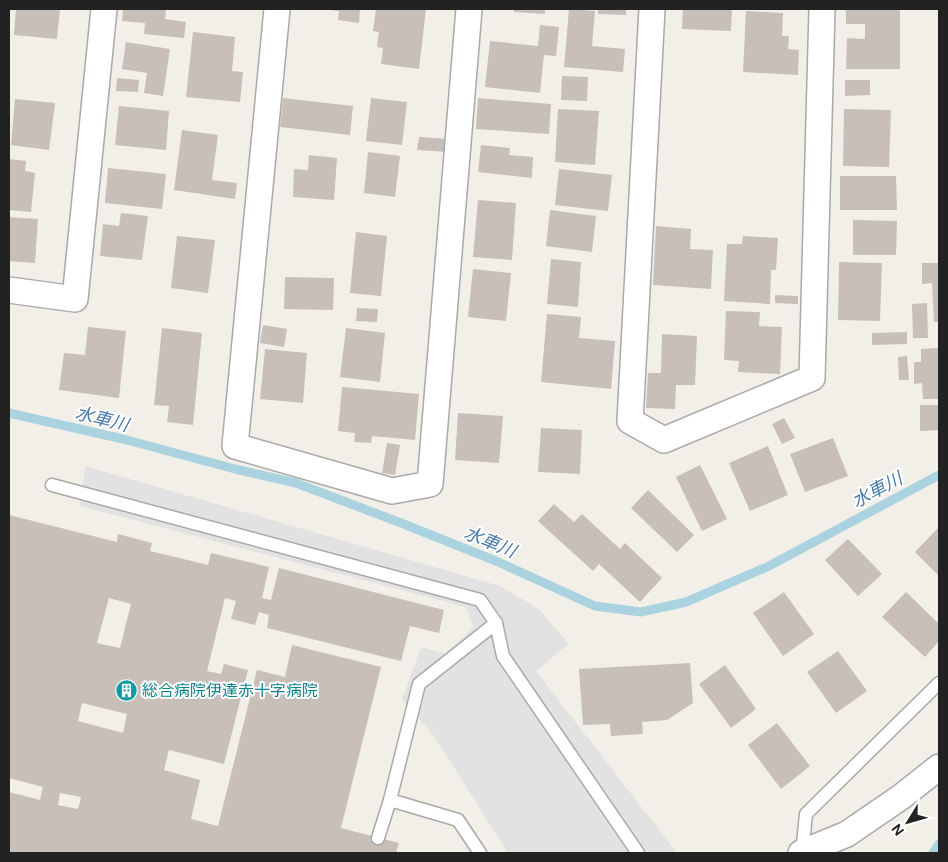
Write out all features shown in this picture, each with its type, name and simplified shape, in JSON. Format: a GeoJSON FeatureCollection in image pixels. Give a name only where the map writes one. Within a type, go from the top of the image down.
{"type":"FeatureCollection","features":[{"type":"Feature","properties":{"kind":"street"},"geometry":{"type":"LineString","coordinates":[[9,290],[76,299],[104,9]]}},
{"type":"Feature","properties":{"kind":"street"},"geometry":{"type":"LineString","coordinates":[[276,9],[235,446],[392,492],[430,484],[469,9]]}},
{"type":"Feature","properties":{"kind":"street"},"geometry":{"type":"LineString","coordinates":[[652,9],[630,421],[664,440],[812,378],[822,9]]}},
{"type":"Feature","properties":{"kind":"street"},"geometry":{"type":"LineString","coordinates":[[802,853],[847,834],[901,797],[939,767]]}},
{"type":"Feature","properties":{"kind":"lane"},"geometry":{"type":"LineString","coordinates":[[52,485],[480,600],[496,623],[503,656],[638,853]]}},
{"type":"Feature","properties":{"kind":"lane"},"geometry":{"type":"LineString","coordinates":[[378,838],[390,800],[419,684],[496,623]]}},
{"type":"Feature","properties":{"kind":"lane"},"geometry":{"type":"LineString","coordinates":[[802,853],[806,814],[939,683]]}},
{"type":"Feature","properties":{"kind":"lane"},"geometry":{"type":"LineString","coordinates":[[390,800],[458,820],[480,853]]}},
{"type":"Feature","properties":{"kind":"shaded area"},"geometry":{"type":"Polygon","coordinates":[[[85,466],[500,586],[539,609],[569,644],[536,671],[677,853],[508,853],[434,736],[402,700],[421,647],[446,654],[473,627],[466,607],[80,506],[85,466]]]}},
{"type":"Feature","properties":{"kind":"building"},"geometry":{"type":"Polygon","coordinates":[[[16,9],[60,9],[57,39],[14,35],[16,9]]]}},
{"type":"Feature","properties":{"kind":"building"},"geometry":{"type":"Polygon","coordinates":[[[123,9],[166,9],[165,19],[186,22],[184,38],[144,34],[145,23],[122,21],[123,9]]]}},
{"type":"Feature","properties":{"kind":"building"},"geometry":{"type":"Polygon","coordinates":[[[329,9],[360,9],[359,23],[338,20],[339,11],[329,9]]]}},
{"type":"Feature","properties":{"kind":"building"},"geometry":{"type":"Polygon","coordinates":[[[376,9],[426,9],[419,69],[381,64],[383,48],[377,47],[379,32],[373,31],[376,9]]]}},
{"type":"Feature","properties":{"kind":"building"},"geometry":{"type":"Polygon","coordinates":[[[514,9],[545,9],[545,14],[514,12],[514,9]]]}},
{"type":"Feature","properties":{"kind":"building"},"geometry":{"type":"Polygon","coordinates":[[[569,9],[595,11],[592,46],[625,49],[623,72],[564,67],[569,9]]]}},
{"type":"Feature","properties":{"kind":"building"},"geometry":{"type":"Polygon","coordinates":[[[598,9],[626,9],[626,15],[598,14],[598,9]]]}},
{"type":"Feature","properties":{"kind":"building"},"geometry":{"type":"Polygon","coordinates":[[[683,9],[732,9],[731,31],[682,29],[683,9]]]}},
{"type":"Feature","properties":{"kind":"building"},"geometry":{"type":"Polygon","coordinates":[[[846,9],[900,10],[900,69],[846,69],[847,38],[865,39],[865,24],[846,24],[846,9]]]}},
{"type":"Feature","properties":{"kind":"building"},"geometry":{"type":"Polygon","coordinates":[[[746,11],[783,13],[782,36],[789,36],[788,49],[799,50],[798,75],[743,72],[746,11]]]}},
{"type":"Feature","properties":{"kind":"building"},"geometry":{"type":"Polygon","coordinates":[[[540,25],[559,27],[556,56],[544,55],[540,93],[485,87],[490,41],[538,46],[540,25]]]}},
{"type":"Feature","properties":{"kind":"building"},"geometry":{"type":"Polygon","coordinates":[[[193,32],[235,37],[232,71],[243,72],[240,102],[186,97],[193,32]]]}},
{"type":"Feature","properties":{"kind":"building"},"geometry":{"type":"Polygon","coordinates":[[[126,42],[170,49],[163,96],[144,93],[147,73],[122,69],[126,42]]]}},
{"type":"Feature","properties":{"kind":"building"},"geometry":{"type":"Polygon","coordinates":[[[562,76],[588,77],[587,101],[561,100],[562,76]]]}},
{"type":"Feature","properties":{"kind":"building"},"geometry":{"type":"Polygon","coordinates":[[[117,78],[139,80],[138,92],[116,91],[117,78]]]}},
{"type":"Feature","properties":{"kind":"building"},"geometry":{"type":"Polygon","coordinates":[[[845,80],[870,80],[870,95],[845,96],[845,80]]]}},
{"type":"Feature","properties":{"kind":"building"},"geometry":{"type":"Polygon","coordinates":[[[283,98],[353,106],[350,135],[280,127],[283,98]]]}},
{"type":"Feature","properties":{"kind":"building"},"geometry":{"type":"Polygon","coordinates":[[[371,98],[407,102],[402,145],[366,141],[371,98]]]}},
{"type":"Feature","properties":{"kind":"building"},"geometry":{"type":"Polygon","coordinates":[[[478,98],[551,104],[549,134],[476,129],[478,98]]]}},
{"type":"Feature","properties":{"kind":"building"},"geometry":{"type":"Polygon","coordinates":[[[15,99],[55,103],[49,150],[11,145],[15,99]]]}},
{"type":"Feature","properties":{"kind":"building"},"geometry":{"type":"Polygon","coordinates":[[[119,106],[169,111],[166,150],[115,145],[119,106]]]}},
{"type":"Feature","properties":{"kind":"building"},"geometry":{"type":"Polygon","coordinates":[[[558,109],[599,111],[595,165],[555,162],[558,109]]]}},
{"type":"Feature","properties":{"kind":"building"},"geometry":{"type":"Polygon","coordinates":[[[844,109],[891,110],[889,167],[843,166],[844,109]]]}},
{"type":"Feature","properties":{"kind":"building"},"geometry":{"type":"Polygon","coordinates":[[[182,130],[218,135],[212,180],[237,183],[235,199],[174,190],[182,130]]]}},
{"type":"Feature","properties":{"kind":"building"},"geometry":{"type":"Polygon","coordinates":[[[419,137],[449,139],[448,152],[417,150],[419,137]]]}},
{"type":"Feature","properties":{"kind":"building"},"geometry":{"type":"Polygon","coordinates":[[[481,145],[510,148],[509,155],[533,157],[532,178],[478,172],[481,145]]]}},
{"type":"Feature","properties":{"kind":"building"},"geometry":{"type":"Polygon","coordinates":[[[368,152],[400,156],[395,197],[364,193],[368,152]]]}},
{"type":"Feature","properties":{"kind":"building"},"geometry":{"type":"Polygon","coordinates":[[[309,155],[337,158],[334,200],[293,197],[294,169],[308,170],[309,155]]]}},
{"type":"Feature","properties":{"kind":"building"},"geometry":{"type":"Polygon","coordinates":[[[9,159],[26,161],[25,171],[35,173],[31,212],[9,210],[9,159]]]}},
{"type":"Feature","properties":{"kind":"building"},"geometry":{"type":"Polygon","coordinates":[[[108,168],[166,174],[162,209],[105,203],[108,168]]]}},
{"type":"Feature","properties":{"kind":"building"},"geometry":{"type":"Polygon","coordinates":[[[559,169],[612,175],[608,211],[555,205],[559,169]]]}},
{"type":"Feature","properties":{"kind":"building"},"geometry":{"type":"Polygon","coordinates":[[[840,176],[896,176],[897,210],[840,210],[840,176]]]}},
{"type":"Feature","properties":{"kind":"building"},"geometry":{"type":"Polygon","coordinates":[[[478,200],[516,203],[512,260],[473,257],[478,200]]]}},
{"type":"Feature","properties":{"kind":"building"},"geometry":{"type":"Polygon","coordinates":[[[550,210],[596,216],[592,252],[546,246],[550,210]]]}},
{"type":"Feature","properties":{"kind":"building"},"geometry":{"type":"Polygon","coordinates":[[[121,213],[148,216],[142,260],[100,256],[103,224],[119,226],[121,213]]]}},
{"type":"Feature","properties":{"kind":"building"},"geometry":{"type":"Polygon","coordinates":[[[9,217],[38,219],[35,263],[9,261],[9,217]]]}},
{"type":"Feature","properties":{"kind":"building"},"geometry":{"type":"Polygon","coordinates":[[[853,220],[897,221],[896,255],[853,255],[853,220]]]}},
{"type":"Feature","properties":{"kind":"building"},"geometry":{"type":"Polygon","coordinates":[[[656,226],[691,229],[690,249],[713,250],[711,289],[653,285],[656,226]]]}},
{"type":"Feature","properties":{"kind":"building"},"geometry":{"type":"Polygon","coordinates":[[[356,232],[387,236],[381,296],[350,293],[356,232]]]}},
{"type":"Feature","properties":{"kind":"building"},"geometry":{"type":"Polygon","coordinates":[[[177,236],[215,240],[208,293],[171,288],[177,236]]]}},
{"type":"Feature","properties":{"kind":"building"},"geometry":{"type":"Polygon","coordinates":[[[743,236],[778,238],[776,270],[771,270],[770,304],[724,301],[727,244],[742,244],[743,236]]]}},
{"type":"Feature","properties":{"kind":"building"},"geometry":{"type":"Polygon","coordinates":[[[551,259],[581,262],[578,307],[547,304],[551,259]]]}},
{"type":"Feature","properties":{"kind":"building"},"geometry":{"type":"Polygon","coordinates":[[[839,262],[882,263],[880,321],[838,320],[839,262]]]}},
{"type":"Feature","properties":{"kind":"building"},"geometry":{"type":"Polygon","coordinates":[[[922,263],[939,263],[939,322],[934,322],[932,283],[922,284],[922,263]]]}},
{"type":"Feature","properties":{"kind":"building"},"geometry":{"type":"Polygon","coordinates":[[[473,269],[511,273],[506,321],[468,317],[473,269]]]}},
{"type":"Feature","properties":{"kind":"building"},"geometry":{"type":"Polygon","coordinates":[[[285,277],[334,278],[333,310],[284,309],[285,277]]]}},
{"type":"Feature","properties":{"kind":"building"},"geometry":{"type":"Polygon","coordinates":[[[775,295],[798,296],[798,304],[775,303],[775,295]]]}},
{"type":"Feature","properties":{"kind":"building"},"geometry":{"type":"Polygon","coordinates":[[[927,303],[928,338],[913,338],[912,304],[927,303]]]}},
{"type":"Feature","properties":{"kind":"building"},"geometry":{"type":"Polygon","coordinates":[[[357,308],[378,309],[377,322],[356,321],[357,308]]]}},
{"type":"Feature","properties":{"kind":"building"},"geometry":{"type":"Polygon","coordinates":[[[726,311],[760,312],[759,326],[782,327],[780,374],[738,372],[739,361],[724,360],[726,311]]]}},
{"type":"Feature","properties":{"kind":"building"},"geometry":{"type":"Polygon","coordinates":[[[547,314],[581,317],[579,338],[615,341],[611,389],[541,382],[547,314]]]}},
{"type":"Feature","properties":{"kind":"building"},"geometry":{"type":"Polygon","coordinates":[[[263,325],[287,329],[284,347],[260,343],[263,325]]]}},
{"type":"Feature","properties":{"kind":"building"},"geometry":{"type":"Polygon","coordinates":[[[88,327],[126,331],[119,398],[59,390],[64,353],[85,355],[88,327]]]}},
{"type":"Feature","properties":{"kind":"building"},"geometry":{"type":"Polygon","coordinates":[[[162,328],[202,333],[193,425],[167,422],[169,406],[154,405],[162,328]]]}},
{"type":"Feature","properties":{"kind":"building"},"geometry":{"type":"Polygon","coordinates":[[[346,328],[385,333],[380,382],[340,377],[346,328]]]}},
{"type":"Feature","properties":{"kind":"building"},"geometry":{"type":"Polygon","coordinates":[[[907,332],[907,344],[872,345],[872,333],[907,332]]]}},
{"type":"Feature","properties":{"kind":"building"},"geometry":{"type":"Polygon","coordinates":[[[662,334],[697,336],[695,385],[676,385],[675,409],[646,408],[648,373],[661,373],[662,334]]]}},
{"type":"Feature","properties":{"kind":"building"},"geometry":{"type":"Polygon","coordinates":[[[939,348],[939,399],[923,399],[922,383],[914,384],[914,362],[921,362],[921,349],[939,348]]]}},
{"type":"Feature","properties":{"kind":"building"},"geometry":{"type":"Polygon","coordinates":[[[265,349],[307,353],[303,403],[260,399],[265,349]]]}},
{"type":"Feature","properties":{"kind":"building"},"geometry":{"type":"Polygon","coordinates":[[[907,356],[909,380],[899,380],[898,357],[907,356]]]}},
{"type":"Feature","properties":{"kind":"building"},"geometry":{"type":"Polygon","coordinates":[[[342,387],[419,394],[415,440],[372,436],[371,443],[354,442],[355,433],[338,431],[342,387]]]}},
{"type":"Feature","properties":{"kind":"building"},"geometry":{"type":"Polygon","coordinates":[[[920,405],[939,405],[939,430],[920,431],[920,405]]]}},
{"type":"Feature","properties":{"kind":"building"},"geometry":{"type":"Polygon","coordinates":[[[458,413],[503,416],[499,463],[455,460],[458,413]]]}},
{"type":"Feature","properties":{"kind":"building"},"geometry":{"type":"Polygon","coordinates":[[[784,418],[795,438],[782,444],[772,424],[784,418]]]}},
{"type":"Feature","properties":{"kind":"building"},"geometry":{"type":"Polygon","coordinates":[[[541,428],[582,430],[580,474],[538,472],[541,428]]]}},
{"type":"Feature","properties":{"kind":"building"},"geometry":{"type":"Polygon","coordinates":[[[833,438],[848,476],[805,492],[790,454],[833,438]]]}},
{"type":"Feature","properties":{"kind":"building"},"geometry":{"type":"Polygon","coordinates":[[[387,443],[400,445],[395,475],[382,473],[387,443]]]}},
{"type":"Feature","properties":{"kind":"building"},"geometry":{"type":"Polygon","coordinates":[[[768,446],[788,495],[750,511],[729,463],[768,446]]]}},
{"type":"Feature","properties":{"kind":"building"},"geometry":{"type":"Polygon","coordinates":[[[700,465],[727,519],[702,531],[676,477],[700,465]]]}},
{"type":"Feature","properties":{"kind":"building"},"geometry":{"type":"Polygon","coordinates":[[[648,490],[694,535],[677,552],[631,508],[648,490]]]}},
{"type":"Feature","properties":{"kind":"building"},"geometry":{"type":"Polygon","coordinates":[[[554,504],[574,522],[582,514],[620,549],[625,543],[662,578],[640,602],[599,564],[593,571],[538,521],[554,504]]]}},
{"type":"Feature","properties":{"kind":"building","name":"総合病院伊達赤十字病院"},"geometry":{"type":"Polygon","coordinates":[[[9,515],[117,542],[118,534],[152,543],[150,551],[208,565],[211,553],[269,567],[262,598],[271,600],[279,568],[444,610],[439,633],[410,626],[401,661],[267,628],[269,615],[259,612],[255,625],[231,619],[236,601],[225,598],[207,671],[221,674],[224,664],[248,670],[224,764],[169,750],[164,770],[200,780],[191,819],[218,826],[257,670],[285,677],[292,645],[381,667],[341,828],[399,843],[396,853],[9,853],[9,792],[40,800],[43,787],[9,778],[9,515]],[[109,598],[97,643],[120,648],[131,604],[109,598]],[[82,703],[78,721],[123,733],[127,714],[82,703]],[[60,793],[58,805],[78,809],[81,797],[60,793]]]}},
{"type":"Feature","properties":{"kind":"building"},"geometry":{"type":"Polygon","coordinates":[[[939,527],[939,576],[915,552],[939,527]]]}},
{"type":"Feature","properties":{"kind":"building"},"geometry":{"type":"Polygon","coordinates":[[[848,539],[882,574],[858,596],[825,560],[848,539]]]}},
{"type":"Feature","properties":{"kind":"building"},"geometry":{"type":"Polygon","coordinates":[[[784,592],[814,634],[783,656],[753,613],[784,592]]]}},
{"type":"Feature","properties":{"kind":"building"},"geometry":{"type":"Polygon","coordinates":[[[906,592],[939,624],[939,641],[925,657],[882,617],[906,592]]]}},
{"type":"Feature","properties":{"kind":"building"},"geometry":{"type":"Polygon","coordinates":[[[838,651],[867,691],[836,713],[807,672],[838,651]]]}},
{"type":"Feature","properties":{"kind":"building"},"geometry":{"type":"Polygon","coordinates":[[[690,663],[693,703],[667,720],[642,722],[643,734],[611,736],[610,724],[583,725],[579,669],[690,663]]]}},
{"type":"Feature","properties":{"kind":"building"},"geometry":{"type":"Polygon","coordinates":[[[725,665],[756,709],[731,728],[699,684],[725,665]]]}},
{"type":"Feature","properties":{"kind":"building"},"geometry":{"type":"Polygon","coordinates":[[[777,723],[810,766],[781,789],[748,745],[777,723]]]}},
{"type":"Feature","properties":{"kind":"waterway","name":"水車川"},"geometry":{"type":"LineString","coordinates":[[9,413],[123,439],[296,483],[496,561],[595,606],[641,612],[686,602],[769,566],[939,475]]}},
{"type":"Feature","properties":{"kind":"waterway"},"geometry":{"type":"LineString","coordinates":[[933,853],[939,844]]}},
{"type":"Feature","properties":{"kind":"place","name":"総合病院伊達赤十字病院"},"geometry":{"type":"Point","coordinates":[126,690]}}]}
